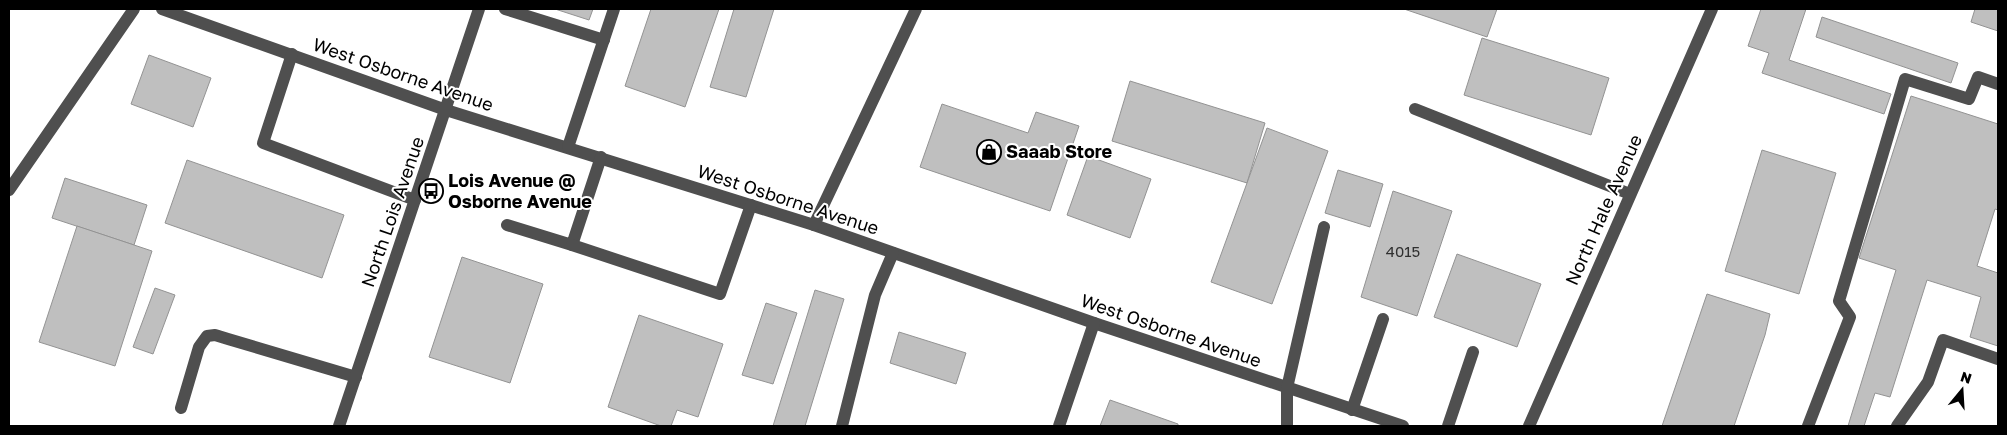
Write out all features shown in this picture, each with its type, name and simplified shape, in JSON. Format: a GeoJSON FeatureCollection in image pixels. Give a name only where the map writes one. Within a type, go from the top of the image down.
{"type":"FeatureCollection","features":[{"type":"Feature","properties":{"kind":"street"},"geometry":{"type":"LineString","coordinates":[[9,190],[134,9]]}},
{"type":"Feature","properties":{"kind":"street","name":"West Osborne Avenue"},"geometry":{"type":"LineString","coordinates":[[162,9],[446,110],[814,225],[1094,323],[1403,426]]}},
{"type":"Feature","properties":{"kind":"street","name":"North Lois Avenue"},"geometry":{"type":"LineString","coordinates":[[339,426],[479,9]]}},
{"type":"Feature","properties":{"kind":"street"},"geometry":{"type":"LineString","coordinates":[[505,9],[604,40]]}},
{"type":"Feature","properties":{"kind":"street"},"geometry":{"type":"LineString","coordinates":[[568,147],[614,9]]}},
{"type":"Feature","properties":{"kind":"street"},"geometry":{"type":"LineString","coordinates":[[814,225],[916,9]]}},
{"type":"Feature","properties":{"kind":"street","name":"North Hale Avenue"},"geometry":{"type":"LineString","coordinates":[[1529,426],[1712,9]]}},
{"type":"Feature","properties":{"kind":"street"},"geometry":{"type":"LineString","coordinates":[[292,54],[263,143],[415,200]]}},
{"type":"Feature","properties":{"kind":"street"},"geometry":{"type":"LineString","coordinates":[[1808,426],[1850,317],[1839,301],[1905,80],[1969,99],[1978,77],[1998,84]]}},
{"type":"Feature","properties":{"kind":"street"},"geometry":{"type":"LineString","coordinates":[[1415,110],[1630,194]]}},
{"type":"Feature","properties":{"kind":"street"},"geometry":{"type":"LineString","coordinates":[[572,245],[601,157]]}},
{"type":"Feature","properties":{"kind":"street"},"geometry":{"type":"LineString","coordinates":[[507,225],[720,294],[751,205]]}},
{"type":"Feature","properties":{"kind":"street"},"geometry":{"type":"LineString","coordinates":[[1287,426],[1287,388],[1324,227]]}},
{"type":"Feature","properties":{"kind":"street"},"geometry":{"type":"LineString","coordinates":[[842,426],[875,295],[892,253]]}},
{"type":"Feature","properties":{"kind":"street"},"geometry":{"type":"LineString","coordinates":[[1352,410],[1383,319]]}},
{"type":"Feature","properties":{"kind":"street"},"geometry":{"type":"LineString","coordinates":[[1059,426],[1094,323]]}},
{"type":"Feature","properties":{"kind":"street"},"geometry":{"type":"LineString","coordinates":[[181,408],[199,346],[207,336],[228,339],[356,377]]}},
{"type":"Feature","properties":{"kind":"street"},"geometry":{"type":"LineString","coordinates":[[1897,426],[1928,382],[1943,340],[1998,359]]}},
{"type":"Feature","properties":{"kind":"street"},"geometry":{"type":"LineString","coordinates":[[1448,426],[1473,352]]}},
{"type":"Feature","properties":{"kind":"building"},"geometry":{"type":"Polygon","coordinates":[[[555,9],[593,9],[589,20],[555,9]]]}},
{"type":"Feature","properties":{"kind":"building"},"geometry":{"type":"Polygon","coordinates":[[[651,9],[719,9],[685,107],[625,86],[651,9]]]}},
{"type":"Feature","properties":{"kind":"building"},"geometry":{"type":"Polygon","coordinates":[[[734,9],[774,9],[746,97],[710,87],[734,9]]]}},
{"type":"Feature","properties":{"kind":"building"},"geometry":{"type":"Polygon","coordinates":[[[1404,9],[1497,9],[1487,37],[1404,9]]]}},
{"type":"Feature","properties":{"kind":"building"},"geometry":{"type":"Polygon","coordinates":[[[1761,9],[1806,9],[1789,60],[1891,94],[1884,114],[1762,73],[1769,53],[1748,46],[1761,9]]]}},
{"type":"Feature","properties":{"kind":"building"},"geometry":{"type":"Polygon","coordinates":[[[1975,9],[1998,9],[1998,31],[1971,22],[1975,9]]]}},
{"type":"Feature","properties":{"kind":"building"},"geometry":{"type":"Polygon","coordinates":[[[1822,17],[1958,63],[1951,83],[1816,37],[1822,17]]]}},
{"type":"Feature","properties":{"kind":"building"},"geometry":{"type":"Polygon","coordinates":[[[1482,38],[1609,78],[1591,135],[1464,95],[1482,38]]]}},
{"type":"Feature","properties":{"kind":"building"},"geometry":{"type":"Polygon","coordinates":[[[149,55],[211,78],[193,127],[131,104],[149,55]]]}},
{"type":"Feature","properties":{"kind":"building"},"geometry":{"type":"Polygon","coordinates":[[[1130,81],[1265,123],[1247,183],[1112,141],[1130,81]]]}},
{"type":"Feature","properties":{"kind":"building"},"geometry":{"type":"Polygon","coordinates":[[[1911,96],[1998,124],[1998,210],[1995,209],[1977,266],[1998,273],[1998,346],[1970,337],[1981,297],[1927,280],[1890,397],[1875,393],[1864,426],[1848,426],[1896,270],[1859,258],[1911,96]]]}},
{"type":"Feature","properties":{"kind":"building"},"geometry":{"type":"Polygon","coordinates":[[[942,104],[1028,133],[1036,112],[1079,126],[1050,211],[920,167],[942,104]]]}},
{"type":"Feature","properties":{"kind":"building"},"geometry":{"type":"Polygon","coordinates":[[[1267,128],[1328,151],[1272,304],[1211,282],[1267,128]]]}},
{"type":"Feature","properties":{"kind":"building"},"geometry":{"type":"Polygon","coordinates":[[[1762,150],[1836,173],[1799,294],[1725,271],[1762,150]]]}},
{"type":"Feature","properties":{"kind":"building"},"geometry":{"type":"Polygon","coordinates":[[[1088,156],[1151,179],[1130,238],[1067,215],[1088,156]]]}},
{"type":"Feature","properties":{"kind":"building"},"geometry":{"type":"Polygon","coordinates":[[[187,160],[344,215],[322,278],[165,223],[187,160]]]}},
{"type":"Feature","properties":{"kind":"building"},"geometry":{"type":"Polygon","coordinates":[[[1338,170],[1383,184],[1370,227],[1325,213],[1338,170]]]}},
{"type":"Feature","properties":{"kind":"building"},"geometry":{"type":"Polygon","coordinates":[[[65,178],[147,205],[134,245],[52,218],[65,178]]]}},
{"type":"Feature","properties":{"kind":"building"},"geometry":{"type":"Polygon","coordinates":[[[1393,191],[1452,211],[1417,316],[1361,297],[1393,191]]]}},
{"type":"Feature","properties":{"kind":"building"},"geometry":{"type":"Polygon","coordinates":[[[77,226],[152,251],[115,366],[39,342],[77,226]]]}},
{"type":"Feature","properties":{"kind":"building"},"geometry":{"type":"Polygon","coordinates":[[[1457,254],[1541,284],[1517,347],[1434,317],[1457,254]]]}},
{"type":"Feature","properties":{"kind":"building"},"geometry":{"type":"Polygon","coordinates":[[[462,257],[543,284],[510,383],[429,357],[462,257]]]}},
{"type":"Feature","properties":{"kind":"building"},"geometry":{"type":"Polygon","coordinates":[[[155,288],[175,295],[153,354],[133,347],[155,288]]]}},
{"type":"Feature","properties":{"kind":"building"},"geometry":{"type":"Polygon","coordinates":[[[815,290],[844,299],[805,426],[773,426],[815,290]]]}},
{"type":"Feature","properties":{"kind":"building"},"geometry":{"type":"Polygon","coordinates":[[[1707,294],[1770,314],[1765,335],[1734,426],[1662,426],[1707,294]]]}},
{"type":"Feature","properties":{"kind":"building"},"geometry":{"type":"Polygon","coordinates":[[[766,303],[797,313],[773,384],[742,375],[766,303]]]}},
{"type":"Feature","properties":{"kind":"building"},"geometry":{"type":"Polygon","coordinates":[[[639,315],[723,344],[698,417],[677,410],[671,426],[661,426],[608,407],[639,315]]]}},
{"type":"Feature","properties":{"kind":"building"},"geometry":{"type":"Polygon","coordinates":[[[899,332],[966,353],[956,384],[890,363],[899,332]]]}},
{"type":"Feature","properties":{"kind":"building"},"geometry":{"type":"Polygon","coordinates":[[[1110,400],[1178,424],[1178,426],[1100,426],[1110,400]]]}},
{"type":"Feature","properties":{"kind":"place","name":"Saaab Store"},"geometry":{"type":"Point","coordinates":[989,152]}},
{"type":"Feature","properties":{"kind":"place","name":"Lois Avenue @ Osborne Avenue"},"geometry":{"type":"Point","coordinates":[431,191]}}]}
